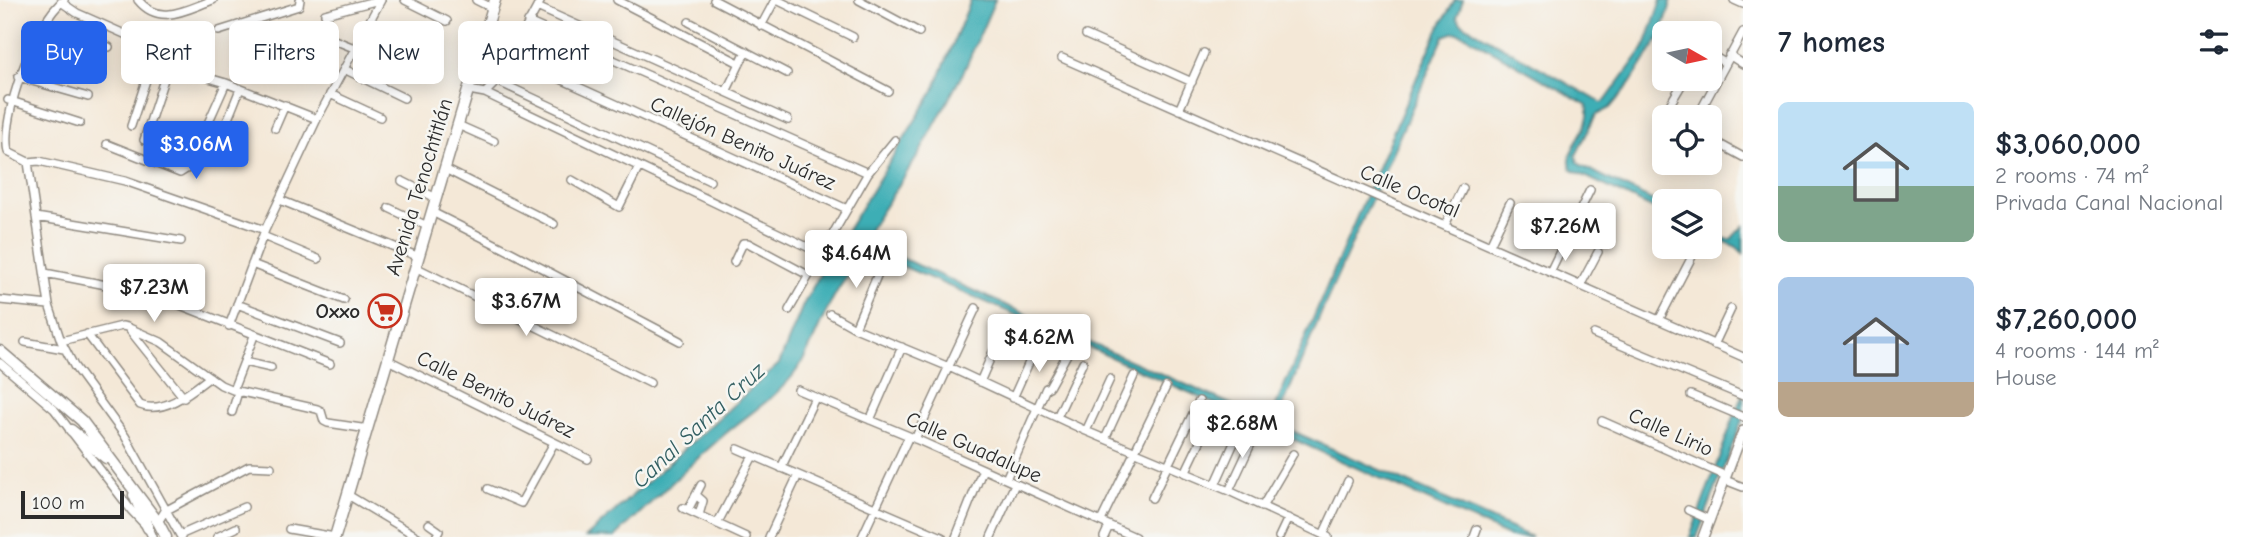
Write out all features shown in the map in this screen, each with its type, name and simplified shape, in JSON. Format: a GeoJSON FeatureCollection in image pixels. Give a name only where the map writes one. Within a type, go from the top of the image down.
{"type":"FeatureCollection","features":[{"type":"Feature","properties":{"kind":"main road","name":"Avenida Tenochtitlán"},"geometry":{"type":"LineString","coordinates":[[335,537],[493,4]]}},
{"type":"Feature","properties":{"kind":"main road"},"geometry":{"type":"LineString","coordinates":[[0,351],[73,411],[158,522],[166,537]]}},
{"type":"Feature","properties":{"kind":"main road"},"geometry":{"type":"LineString","coordinates":[[71,430],[100,455],[110,460]]}},
{"type":"Feature","properties":{"kind":"main road"},"geometry":{"type":"LineString","coordinates":[[132,488],[150,533]]}},
{"type":"Feature","properties":{"kind":"street"},"geometry":{"type":"LineString","coordinates":[[138,0],[151,11],[167,16],[214,0]]}},
{"type":"Feature","properties":{"kind":"street"},"geometry":{"type":"LineString","coordinates":[[219,31],[299,6],[300,0]]}},
{"type":"Feature","properties":{"kind":"street"},"geometry":{"type":"LineString","coordinates":[[325,14],[380,0]]}},
{"type":"Feature","properties":{"kind":"street"},"geometry":{"type":"LineString","coordinates":[[369,21],[380,0]]}},
{"type":"Feature","properties":{"kind":"street"},"geometry":{"type":"LineString","coordinates":[[405,0],[447,21]]}},
{"type":"Feature","properties":{"kind":"street"},"geometry":{"type":"LineString","coordinates":[[476,0],[493,4]]}},
{"type":"Feature","properties":{"kind":"street"},"geometry":{"type":"LineString","coordinates":[[617,0],[739,63]]}},
{"type":"Feature","properties":{"kind":"street"},"geometry":{"type":"LineString","coordinates":[[761,26],[776,0],[853,37]]}},
{"type":"Feature","properties":{"kind":"street"},"geometry":{"type":"LineString","coordinates":[[859,0],[919,32]]}},
{"type":"Feature","properties":{"kind":"street"},"geometry":{"type":"LineString","coordinates":[[1734,0],[1743,4]]}},
{"type":"Feature","properties":{"kind":"street"},"geometry":{"type":"LineString","coordinates":[[718,1],[888,91]]}},
{"type":"Feature","properties":{"kind":"street"},"geometry":{"type":"LineString","coordinates":[[46,21],[58,2],[121,32]]}},
{"type":"Feature","properties":{"kind":"street"},"geometry":{"type":"LineString","coordinates":[[529,21],[539,4],[788,120]]}},
{"type":"Feature","properties":{"kind":"street"},"geometry":{"type":"LineString","coordinates":[[690,22],[787,73]]}},
{"type":"Feature","properties":{"kind":"street"},"geometry":{"type":"LineString","coordinates":[[1704,105],[1743,32]]}},
{"type":"Feature","properties":{"kind":"street"},"geometry":{"type":"LineString","coordinates":[[1086,35],[1192,82]]}},
{"type":"Feature","properties":{"kind":"street"},"geometry":{"type":"LineString","coordinates":[[726,92],[746,51]]}},
{"type":"Feature","properties":{"kind":"street"},"geometry":{"type":"LineString","coordinates":[[229,326],[264,233],[317,119],[353,52]]}},
{"type":"Feature","properties":{"kind":"street"},"geometry":{"type":"LineString","coordinates":[[1179,110],[1204,53]]}},
{"type":"Feature","properties":{"kind":"street","name":"Calle Ocotal"},"geometry":{"type":"LineString","coordinates":[[1062,58],[1743,357]]}},
{"type":"Feature","properties":{"kind":"street"},"geometry":{"type":"LineString","coordinates":[[1722,58],[1743,64]]}},
{"type":"Feature","properties":{"kind":"street"},"geometry":{"type":"LineString","coordinates":[[613,60],[868,173]]}},
{"type":"Feature","properties":{"kind":"street"},"geometry":{"type":"LineString","coordinates":[[344,69],[404,98]]}},
{"type":"Feature","properties":{"kind":"street"},"geometry":{"type":"LineString","coordinates":[[21,70],[8,100],[3,130],[4,143],[14,157],[28,162],[39,160],[125,181],[264,233],[318,259]]}},
{"type":"Feature","properties":{"kind":"street"},"geometry":{"type":"LineString","coordinates":[[18,77],[88,96]]}},
{"type":"Feature","properties":{"kind":"street"},"geometry":{"type":"LineString","coordinates":[[215,80],[317,119]]}},
{"type":"Feature","properties":{"kind":"street"},"geometry":{"type":"LineString","coordinates":[[107,144],[184,173],[226,83]]}},
{"type":"Feature","properties":{"kind":"street"},"geometry":{"type":"LineString","coordinates":[[131,126],[145,84]]}},
{"type":"Feature","properties":{"kind":"street"},"geometry":{"type":"LineString","coordinates":[[144,140],[162,84]]}},
{"type":"Feature","properties":{"kind":"street"},"geometry":{"type":"LineString","coordinates":[[485,93],[495,84]]}},
{"type":"Feature","properties":{"kind":"street"},"geometry":{"type":"LineString","coordinates":[[501,84],[710,181]]}},
{"type":"Feature","properties":{"kind":"street","name":"Callejón Benito Juárez"},"geometry":{"type":"LineString","coordinates":[[571,84],[846,209]]}},
{"type":"Feature","properties":{"kind":"street"},"geometry":{"type":"LineString","coordinates":[[214,154],[240,89]]}},
{"type":"Feature","properties":{"kind":"street"},"geometry":{"type":"LineString","coordinates":[[469,90],[485,93],[820,253]]}},
{"type":"Feature","properties":{"kind":"street"},"geometry":{"type":"LineString","coordinates":[[330,94],[380,117]]}},
{"type":"Feature","properties":{"kind":"street"},"geometry":{"type":"LineString","coordinates":[[8,100],[80,123]]}},
{"type":"Feature","properties":{"kind":"street"},"geometry":{"type":"LineString","coordinates":[[275,128],[285,105]]}},
{"type":"Feature","properties":{"kind":"street"},"geometry":{"type":"LineString","coordinates":[[458,125],[494,141]]}},
{"type":"Feature","properties":{"kind":"street"},"geometry":{"type":"LineString","coordinates":[[789,310],[868,173],[895,140]]}},
{"type":"Feature","properties":{"kind":"street"},"geometry":{"type":"LineString","coordinates":[[1722,146],[1743,156]]}},
{"type":"Feature","properties":{"kind":"street"},"geometry":{"type":"LineString","coordinates":[[28,162],[49,305],[63,345],[74,366],[125,436],[181,536],[244,507]]}},
{"type":"Feature","properties":{"kind":"street"},"geometry":{"type":"LineString","coordinates":[[572,180],[619,207],[639,167]]}},
{"type":"Feature","properties":{"kind":"street"},"geometry":{"type":"LineString","coordinates":[[445,169],[554,224]]}},
{"type":"Feature","properties":{"kind":"street"},"geometry":{"type":"LineString","coordinates":[[402,181],[436,198]]}},
{"type":"Feature","properties":{"kind":"street"},"geometry":{"type":"LineString","coordinates":[[1445,225],[1463,188]]}},
{"type":"Feature","properties":{"kind":"street"},"geometry":{"type":"LineString","coordinates":[[1550,272],[1590,190]]}},
{"type":"Feature","properties":{"kind":"street"},"geometry":{"type":"LineString","coordinates":[[280,200],[417,262],[650,383]]}},
{"type":"Feature","properties":{"kind":"street"},"geometry":{"type":"LineString","coordinates":[[1490,245],[1510,203]]}},
{"type":"Feature","properties":{"kind":"street"},"geometry":{"type":"LineString","coordinates":[[389,208],[427,226]]}},
{"type":"Feature","properties":{"kind":"street"},"geometry":{"type":"LineString","coordinates":[[432,212],[680,341]]}},
{"type":"Feature","properties":{"kind":"street"},"geometry":{"type":"LineString","coordinates":[[36,217],[181,241]]}},
{"type":"Feature","properties":{"kind":"street"},"geometry":{"type":"LineString","coordinates":[[734,262],[743,243],[748,243],[808,275]]}},
{"type":"Feature","properties":{"kind":"street"},"geometry":{"type":"LineString","coordinates":[[1580,286],[1598,252]]}},
{"type":"Feature","properties":{"kind":"street"},"geometry":{"type":"LineString","coordinates":[[1659,320],[1691,259]]}},
{"type":"Feature","properties":{"kind":"street"},"geometry":{"type":"LineString","coordinates":[[252,264],[344,300]]}},
{"type":"Feature","properties":{"kind":"street"},"geometry":{"type":"LineString","coordinates":[[855,328],[882,264]]}},
{"type":"Feature","properties":{"kind":"street"},"geometry":{"type":"LineString","coordinates":[[45,273],[152,294],[330,365]]}},
{"type":"Feature","properties":{"kind":"street"},"geometry":{"type":"LineString","coordinates":[[0,300],[49,305]]}},
{"type":"Feature","properties":{"kind":"street"},"geometry":{"type":"LineString","coordinates":[[237,304],[340,343]]}},
{"type":"Feature","properties":{"kind":"street"},"geometry":{"type":"LineString","coordinates":[[862,537],[949,367],[976,308]]}},
{"type":"Feature","properties":{"kind":"street"},"geometry":{"type":"LineString","coordinates":[[1714,345],[1731,309]]}},
{"type":"Feature","properties":{"kind":"street"},"geometry":{"type":"LineString","coordinates":[[830,314],[855,328],[902,346],[1322,535],[1348,481]]}},
{"type":"Feature","properties":{"kind":"street"},"geometry":{"type":"LineString","coordinates":[[24,342],[63,345],[87,334],[127,327],[160,342],[236,391],[317,410],[328,423],[368,429]]}},
{"type":"Feature","properties":{"kind":"street"},"geometry":{"type":"LineString","coordinates":[[127,327],[184,398]]}},
{"type":"Feature","properties":{"kind":"street"},"geometry":{"type":"LineString","coordinates":[[87,334],[141,405],[153,408],[184,398],[211,377]]}},
{"type":"Feature","properties":{"kind":"street"},"geometry":{"type":"LineString","coordinates":[[1594,334],[1742,395]]}},
{"type":"Feature","properties":{"kind":"street"},"geometry":{"type":"LineString","coordinates":[[232,412],[244,362],[254,336]]}},
{"type":"Feature","properties":{"kind":"street"},"geometry":{"type":"LineString","coordinates":[[980,382],[999,338]]}},
{"type":"Feature","properties":{"kind":"street"},"geometry":{"type":"LineString","coordinates":[[1013,398],[1040,338]]}},
{"type":"Feature","properties":{"kind":"street"},"geometry":{"type":"LineString","coordinates":[[870,420],[902,346]]}},
{"type":"Feature","properties":{"kind":"street"},"geometry":{"type":"LineString","coordinates":[[1006,480],[1046,388],[1071,347]]}},
{"type":"Feature","properties":{"kind":"street","name":"Calle Benito Juárez"},"geometry":{"type":"LineString","coordinates":[[388,360],[588,459]]}},
{"type":"Feature","properties":{"kind":"street"},"geometry":{"type":"LineString","coordinates":[[244,362],[271,368]]}},
{"type":"Feature","properties":{"kind":"street"},"geometry":{"type":"LineString","coordinates":[[1057,417],[1083,362]]}},
{"type":"Feature","properties":{"kind":"street"},"geometry":{"type":"LineString","coordinates":[[0,363],[54,409],[150,533]]}},
{"type":"Feature","properties":{"kind":"street"},"geometry":{"type":"LineString","coordinates":[[1105,439],[1134,376]]}},
{"type":"Feature","properties":{"kind":"street"},"geometry":{"type":"LineString","coordinates":[[1086,431],[1110,379]]}},
{"type":"Feature","properties":{"kind":"street"},"geometry":{"type":"LineString","coordinates":[[1101,521],[1166,387]]}},
{"type":"Feature","properties":{"kind":"street","name":"Calle Guadalupe"},"geometry":{"type":"LineString","coordinates":[[798,390],[1135,537]]}},
{"type":"Feature","properties":{"kind":"street"},"geometry":{"type":"LineString","coordinates":[[1691,395],[1743,417]]}},
{"type":"Feature","properties":{"kind":"street"},"geometry":{"type":"LineString","coordinates":[[781,468],[816,398]]}},
{"type":"Feature","properties":{"kind":"street"},"geometry":{"type":"LineString","coordinates":[[1152,498],[1199,401]]}},
{"type":"Feature","properties":{"kind":"street"},"geometry":{"type":"LineString","coordinates":[[1185,473],[1210,421]]}},
{"type":"Feature","properties":{"kind":"street","name":"Calle Lirio"},"geometry":{"type":"LineString","coordinates":[[1602,421],[1712,469],[1743,487]]}},
{"type":"Feature","properties":{"kind":"street"},"geometry":{"type":"LineString","coordinates":[[1215,485],[1243,423]]}},
{"type":"Feature","properties":{"kind":"street"},"geometry":{"type":"LineString","coordinates":[[1229,491],[1258,429]]}},
{"type":"Feature","properties":{"kind":"street"},"geometry":{"type":"LineString","coordinates":[[1703,537],[1743,431]]}},
{"type":"Feature","properties":{"kind":"street"},"geometry":{"type":"LineString","coordinates":[[488,489],[521,503],[554,443]]}},
{"type":"Feature","properties":{"kind":"street"},"geometry":{"type":"LineString","coordinates":[[738,449],[942,537]]}},
{"type":"Feature","properties":{"kind":"street"},"geometry":{"type":"LineString","coordinates":[[1262,507],[1293,454]]}},
{"type":"Feature","properties":{"kind":"street"},"geometry":{"type":"LineString","coordinates":[[717,524],[753,456]]}},
{"type":"Feature","properties":{"kind":"street"},"geometry":{"type":"LineString","coordinates":[[158,522],[165,511],[249,466],[271,467]]}},
{"type":"Feature","properties":{"kind":"street"},"geometry":{"type":"LineString","coordinates":[[956,537],[983,469]]}},
{"type":"Feature","properties":{"kind":"street"},"geometry":{"type":"LineString","coordinates":[[769,537],[798,475]]}},
{"type":"Feature","properties":{"kind":"street"},"geometry":{"type":"LineString","coordinates":[[991,537],[1015,484]]}},
{"type":"Feature","properties":{"kind":"street"},"geometry":{"type":"LineString","coordinates":[[701,485],[686,509],[731,534],[746,537]]}},
{"type":"Feature","properties":{"kind":"street"},"geometry":{"type":"LineString","coordinates":[[348,495],[418,537]]}},
{"type":"Feature","properties":{"kind":"street"},"geometry":{"type":"LineString","coordinates":[[696,495],[703,501],[699,515]]}},
{"type":"Feature","properties":{"kind":"street"},"geometry":{"type":"LineString","coordinates":[[1691,511],[1709,519]]}},
{"type":"Feature","properties":{"kind":"street"},"geometry":{"type":"LineString","coordinates":[[1279,537],[1288,518]]}},
{"type":"Feature","properties":{"kind":"street"},"geometry":{"type":"LineString","coordinates":[[429,524],[439,531],[436,537]]}},
{"type":"Feature","properties":{"kind":"street"},"geometry":{"type":"LineString","coordinates":[[1104,537],[1109,526]]}},
{"type":"Feature","properties":{"kind":"street"},"geometry":{"type":"LineString","coordinates":[[216,537],[236,528]]}},
{"type":"Feature","properties":{"kind":"street"},"geometry":{"type":"LineString","coordinates":[[289,529],[335,537]]}},
{"type":"Feature","properties":{"kind":"water"},"geometry":{"type":"Polygon","coordinates":[[[971,0],[995,0],[964,71],[919,154],[870,229],[872,240],[886,251],[1265,419],[1273,412],[1409,95],[1439,28],[1455,0],[1463,0],[1457,17],[1461,23],[1602,103],[1645,46],[1652,26],[1652,49],[1630,84],[1610,108],[1596,115],[1576,155],[1582,166],[1652,200],[1652,208],[1572,170],[1571,154],[1586,122],[1587,105],[1466,36],[1455,32],[1444,36],[1322,311],[1278,418],[1278,424],[1281,426],[1531,537],[1510,537],[1037,324],[879,256],[863,262],[850,273],[830,304],[806,356],[781,388],[711,447],[615,537],[586,537],[779,364],[803,305],[820,274],[934,90],[971,0]]]}},
{"type":"Feature","properties":{"kind":"water"},"geometry":{"type":"Polygon","coordinates":[[[1661,0],[1672,0],[1665,21],[1654,21],[1661,0]]]}},
{"type":"Feature","properties":{"kind":"water"},"geometry":{"type":"Polygon","coordinates":[[[1743,226],[1743,254],[1737,247],[1722,240],[1722,237],[1731,239],[1743,226]]]}},
{"type":"Feature","properties":{"kind":"water"},"geometry":{"type":"Polygon","coordinates":[[[1743,392],[1743,418],[1697,537],[1690,537],[1743,392]]]}},
{"type":"Feature","properties":{"kind":"place","name":"Oxxo"},"geometry":{"type":"Point","coordinates":[385,311]}},
{"type":"Feature","properties":{"kind":"water label","name":"Canal Santa Cruz"},"geometry":{"type":"Point","coordinates":[698,425]}}]}
